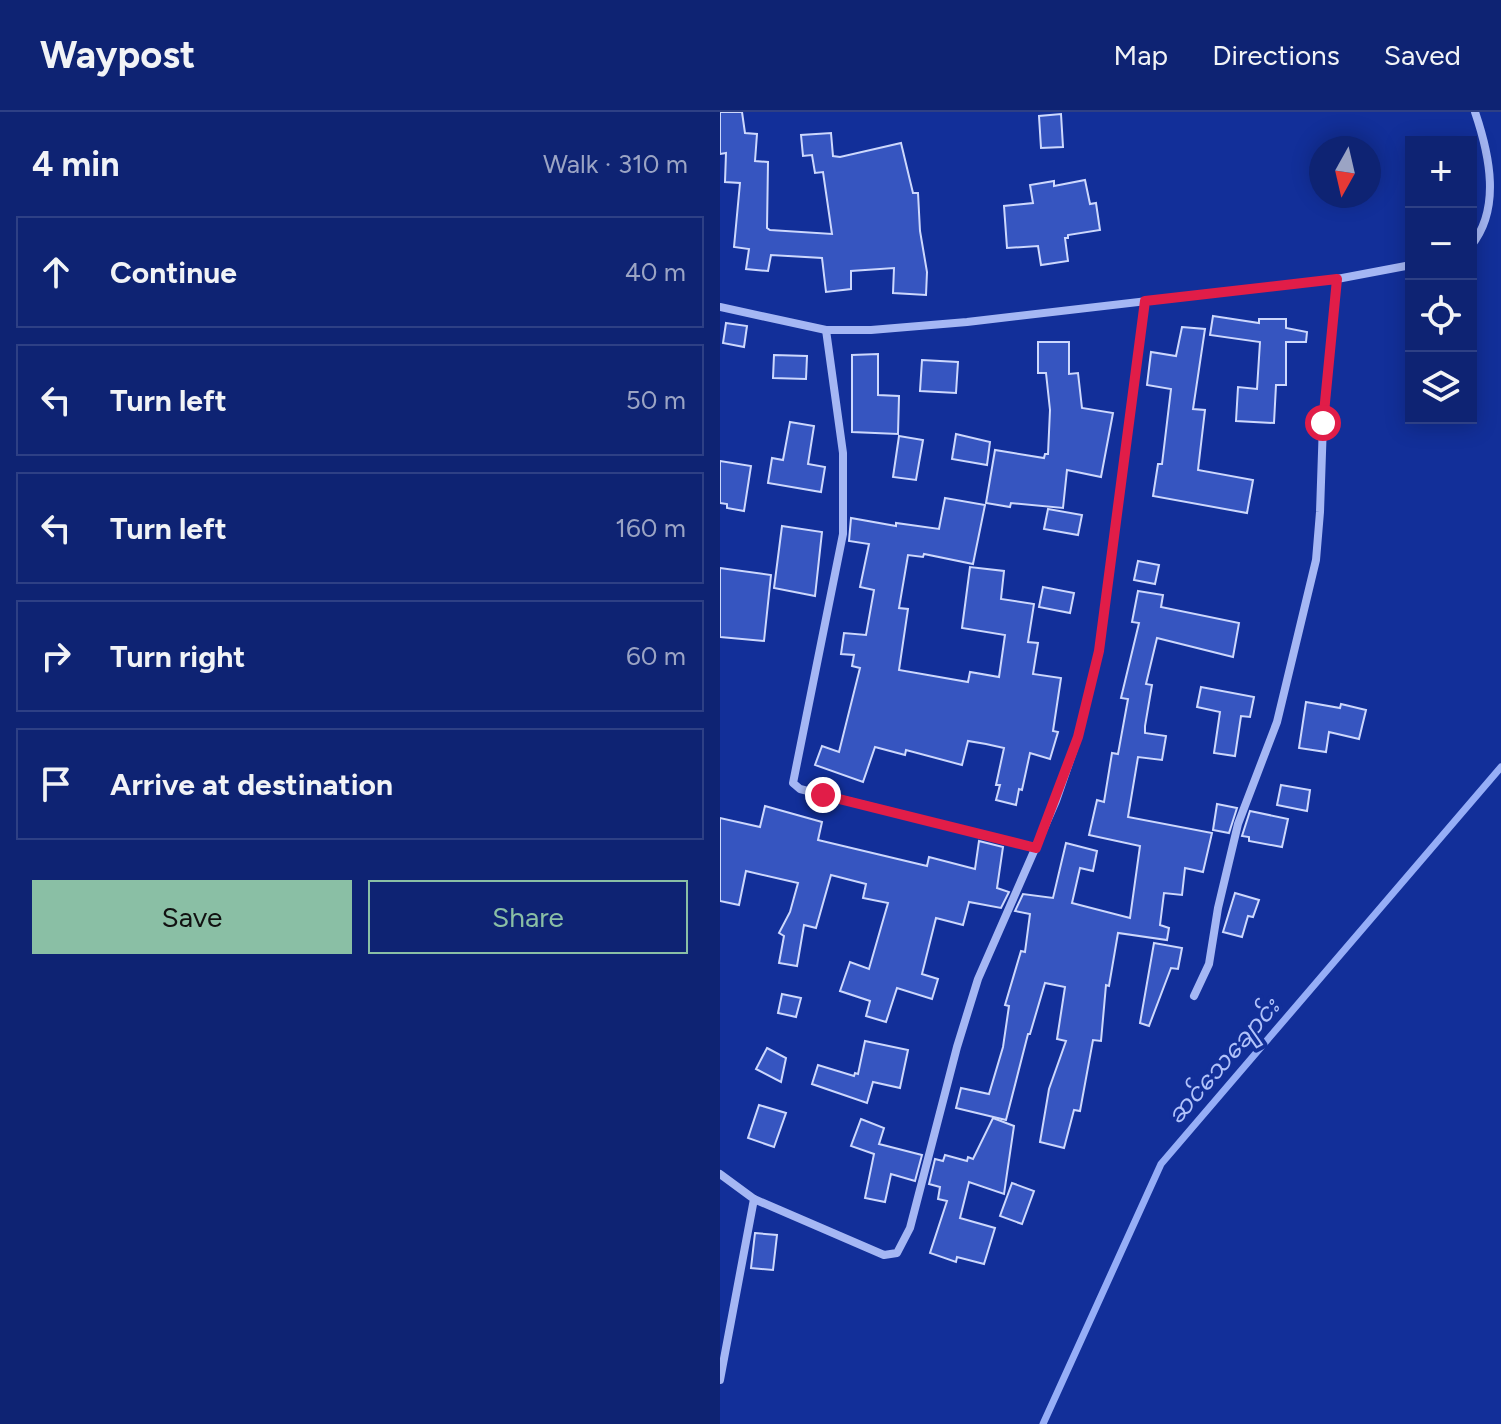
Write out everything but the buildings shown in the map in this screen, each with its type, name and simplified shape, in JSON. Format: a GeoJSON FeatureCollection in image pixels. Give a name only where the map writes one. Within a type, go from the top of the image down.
{"type":"FeatureCollection","features":[{"type":"Feature","properties":{"kind":"street"},"geometry":{"type":"LineString","coordinates":[[1475,112],[1496,173],[1495,208],[1489,226],[1477,239]]}},
{"type":"Feature","properties":{"kind":"street"},"geometry":{"type":"LineString","coordinates":[[720,307],[826,330],[871,330],[967,322],[1337,279],[1405,266]]}},
{"type":"Feature","properties":{"kind":"street"},"geometry":{"type":"LineString","coordinates":[[1194,996],[1209,964],[1218,908],[1238,824],[1277,722],[1316,560],[1323,423],[1337,279]]}},
{"type":"Feature","properties":{"kind":"street"},"geometry":{"type":"LineString","coordinates":[[720,1174],[754,1199],[876,1253],[892,1255],[901,1248],[923,1184],[957,1047],[978,979],[999,925],[1036,848],[1078,737],[1099,651],[1145,301]]}},
{"type":"Feature","properties":{"kind":"street"},"geometry":{"type":"LineString","coordinates":[[826,330],[843,453],[843,534],[793,783],[800,789],[1036,848]]}},
{"type":"Feature","properties":{"kind":"street"},"geometry":{"type":"LineString","coordinates":[[720,1380],[754,1199]]}},
{"type":"Feature","properties":{"kind":"waterway","name":"ဆင်သေချောင်း"},"geometry":{"type":"LineString","coordinates":[[1043,1424],[1161,1164],[1501,767]]}},
{"type":"Feature","properties":{"kind":"route"},"geometry":{"type":"LineString","coordinates":[[823,795],[1036,848],[1078,737],[1099,651],[1145,301],[1337,279],[1323,423]]}}]}
